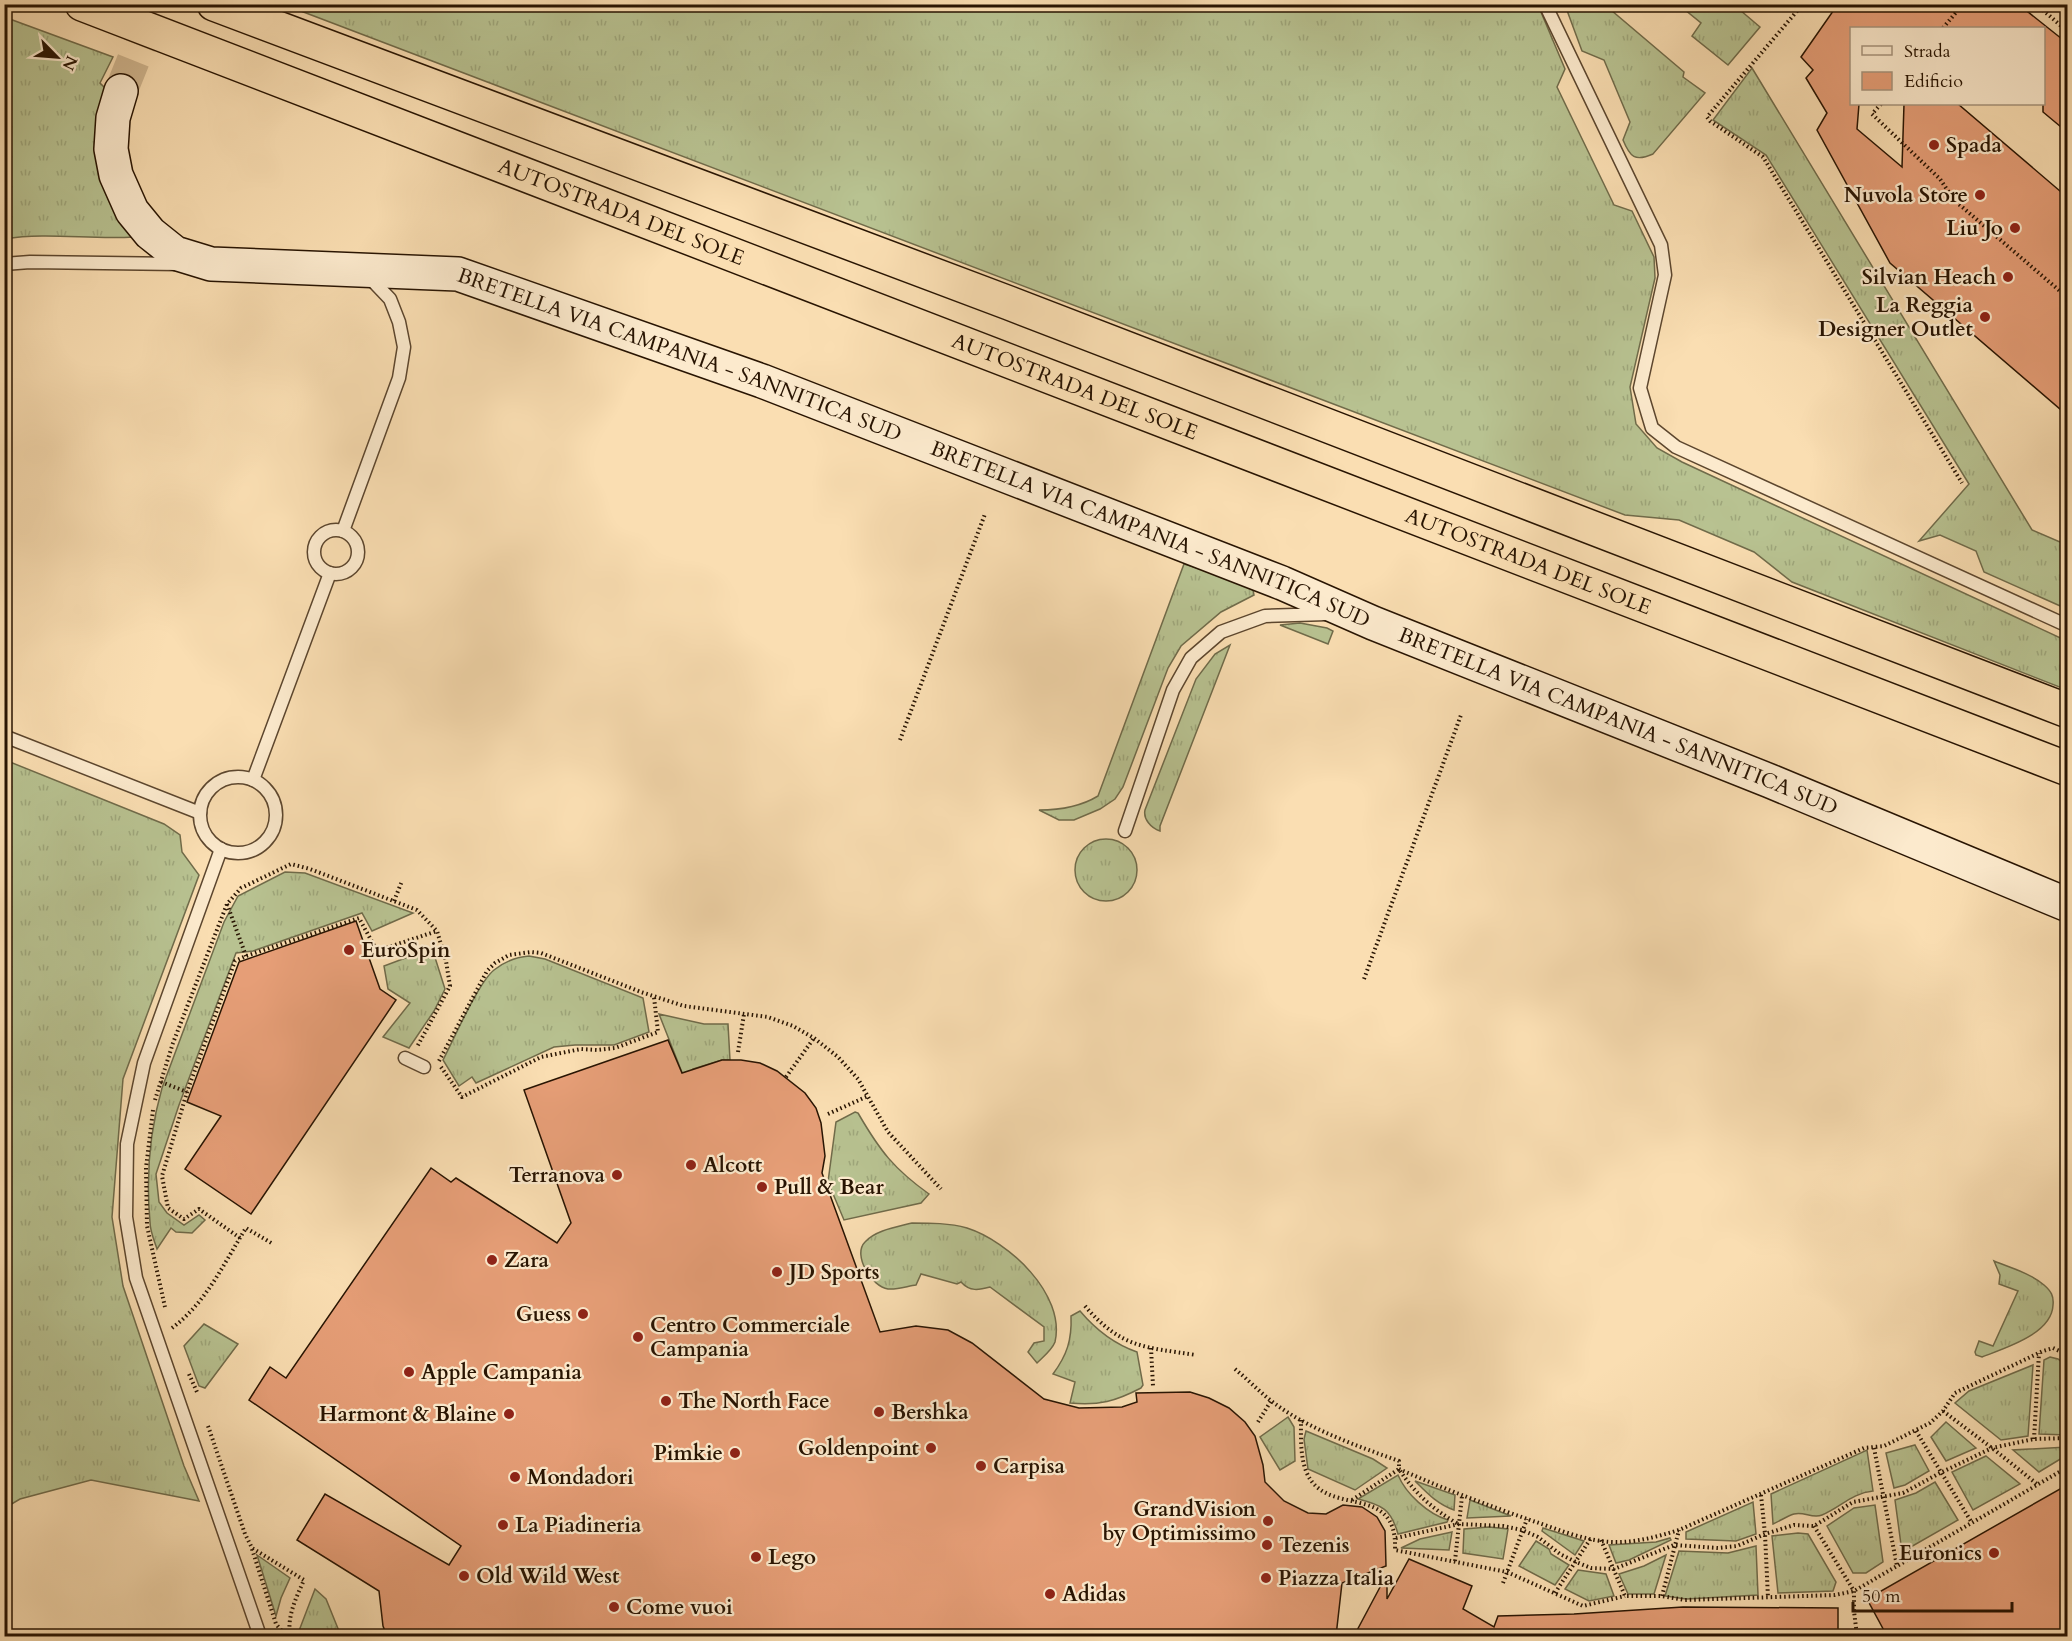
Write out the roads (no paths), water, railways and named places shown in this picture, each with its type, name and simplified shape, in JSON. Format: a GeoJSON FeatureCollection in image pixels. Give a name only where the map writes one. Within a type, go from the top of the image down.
{"type":"FeatureCollection","features":[{"type":"Feature","properties":{"kind":"highway","name":"AUTOSTRADA DEL SOLE"},"geometry":{"type":"LineString","coordinates":[[82,4],[2067,769]]}},
{"type":"Feature","properties":{"kind":"highway"},"geometry":{"type":"LineString","coordinates":[[214,4],[1031,311],[2067,711]]}},
{"type":"Feature","properties":{"kind":"street","name":"BRETELLA VIA CAMPANIA - SANNITICA SUD"},"geometry":{"type":"LineString","coordinates":[[121,91],[113,118],[111,149],[116,175],[132,211],[150,233],[175,254],[211,264],[458,274],[762,381],[1282,583],[1373,623],[1759,777],[2067,905]]}},
{"type":"Feature","properties":{"kind":"lane"},"geometry":{"type":"LineString","coordinates":[[1545,4],[1661,245],[1665,275],[1640,388],[1652,428],[1676,447],[2067,626]]}},
{"type":"Feature","properties":{"kind":"lane"},"geometry":{"type":"LineString","coordinates":[[4,264],[30,262],[211,264]]}},
{"type":"Feature","properties":{"kind":"lane"},"geometry":{"type":"LineString","coordinates":[[343,531],[399,378],[404,347],[399,322],[390,299],[375,281],[357,269]]}},
{"type":"Feature","properties":{"kind":"lane"},"geometry":{"type":"LineString","coordinates":[[330,531],[343,531],[354,540],[356,561],[348,570],[336,574],[330,573],[318,564],[314,550],[316,543],[330,531]]}},
{"type":"Feature","properties":{"kind":"lane"},"geometry":{"type":"LineString","coordinates":[[253,780],[330,573]]}},
{"type":"Feature","properties":{"kind":"lane"},"geometry":{"type":"LineString","coordinates":[[1125,831],[1173,690],[1191,658],[1221,632],[1265,616],[1327,614],[1373,623]]}},
{"type":"Feature","properties":{"kind":"lane"},"geometry":{"type":"LineString","coordinates":[[4,736],[200,813]]}},
{"type":"Feature","properties":{"kind":"lane"},"geometry":{"type":"LineString","coordinates":[[241,777],[253,780],[269,793],[274,802],[275,823],[271,833],[254,849],[232,852],[221,849],[205,834],[201,824],[200,813],[203,801],[218,783],[229,778],[241,777]]}},
{"type":"Feature","properties":{"kind":"lane"},"geometry":{"type":"LineString","coordinates":[[221,849],[144,1063],[127,1144],[126,1218],[136,1278],[260,1636]]}},
{"type":"Feature","properties":{"kind":"lane"},"geometry":{"type":"LineString","coordinates":[[407,1059],[424,1066]]}},
{"type":"Feature","properties":{"kind":"tunnel"},"geometry":{"type":"LineString","coordinates":[[121,91],[156,4]]}},
{"type":"Feature","properties":{"kind":"place","name":"Spada"},"geometry":{"type":"Point","coordinates":[1934,145]}},
{"type":"Feature","properties":{"kind":"place","name":"Nuvola Store"},"geometry":{"type":"Point","coordinates":[1980,195]}},
{"type":"Feature","properties":{"kind":"place","name":"Liu Jo"},"geometry":{"type":"Point","coordinates":[2015,228]}},
{"type":"Feature","properties":{"kind":"place","name":"Silvian Heach"},"geometry":{"type":"Point","coordinates":[2008,277]}},
{"type":"Feature","properties":{"kind":"place","name":"La Reggia Designer Outlet"},"geometry":{"type":"Point","coordinates":[1985,317]}},
{"type":"Feature","properties":{"kind":"place","name":"EuroSpin"},"geometry":{"type":"Point","coordinates":[349,950]}},
{"type":"Feature","properties":{"kind":"place","name":"Alcott"},"geometry":{"type":"Point","coordinates":[691,1165]}},
{"type":"Feature","properties":{"kind":"place","name":"Terranova"},"geometry":{"type":"Point","coordinates":[617,1175]}},
{"type":"Feature","properties":{"kind":"place","name":"Pull & Bear"},"geometry":{"type":"Point","coordinates":[762,1187]}},
{"type":"Feature","properties":{"kind":"place","name":"Zara"},"geometry":{"type":"Point","coordinates":[492,1260]}},
{"type":"Feature","properties":{"kind":"place","name":"JD Sports"},"geometry":{"type":"Point","coordinates":[777,1272]}},
{"type":"Feature","properties":{"kind":"place","name":"Guess"},"geometry":{"type":"Point","coordinates":[583,1314]}},
{"type":"Feature","properties":{"kind":"place","name":"Centro Commerciale Campania"},"geometry":{"type":"Point","coordinates":[638,1337]}},
{"type":"Feature","properties":{"kind":"place","name":"Apple Campania"},"geometry":{"type":"Point","coordinates":[409,1372]}},
{"type":"Feature","properties":{"kind":"place","name":"The North Face"},"geometry":{"type":"Point","coordinates":[666,1401]}},
{"type":"Feature","properties":{"kind":"place","name":"Bershka"},"geometry":{"type":"Point","coordinates":[879,1412]}},
{"type":"Feature","properties":{"kind":"place","name":"Harmont & Blaine"},"geometry":{"type":"Point","coordinates":[509,1414]}},
{"type":"Feature","properties":{"kind":"place","name":"Goldenpoint"},"geometry":{"type":"Point","coordinates":[931,1448]}},
{"type":"Feature","properties":{"kind":"place","name":"Pimkie"},"geometry":{"type":"Point","coordinates":[735,1453]}},
{"type":"Feature","properties":{"kind":"place","name":"Carpisa"},"geometry":{"type":"Point","coordinates":[981,1466]}},
{"type":"Feature","properties":{"kind":"place","name":"Mondadori"},"geometry":{"type":"Point","coordinates":[515,1477]}},
{"type":"Feature","properties":{"kind":"place","name":"GrandVision by Optimissimo"},"geometry":{"type":"Point","coordinates":[1268,1521]}},
{"type":"Feature","properties":{"kind":"place","name":"La Piadineria"},"geometry":{"type":"Point","coordinates":[503,1525]}},
{"type":"Feature","properties":{"kind":"place","name":"Tezenis"},"geometry":{"type":"Point","coordinates":[1267,1545]}},
{"type":"Feature","properties":{"kind":"place","name":"Euronics"},"geometry":{"type":"Point","coordinates":[1994,1553]}},
{"type":"Feature","properties":{"kind":"place","name":"Lego"},"geometry":{"type":"Point","coordinates":[756,1557]}},
{"type":"Feature","properties":{"kind":"place","name":"Old Wild West"},"geometry":{"type":"Point","coordinates":[464,1576]}},
{"type":"Feature","properties":{"kind":"place","name":"Piazza Italia"},"geometry":{"type":"Point","coordinates":[1266,1578]}},
{"type":"Feature","properties":{"kind":"place","name":"Adidas"},"geometry":{"type":"Point","coordinates":[1050,1594]}},
{"type":"Feature","properties":{"kind":"place","name":"Come vuoi"},"geometry":{"type":"Point","coordinates":[614,1607]}}]}
